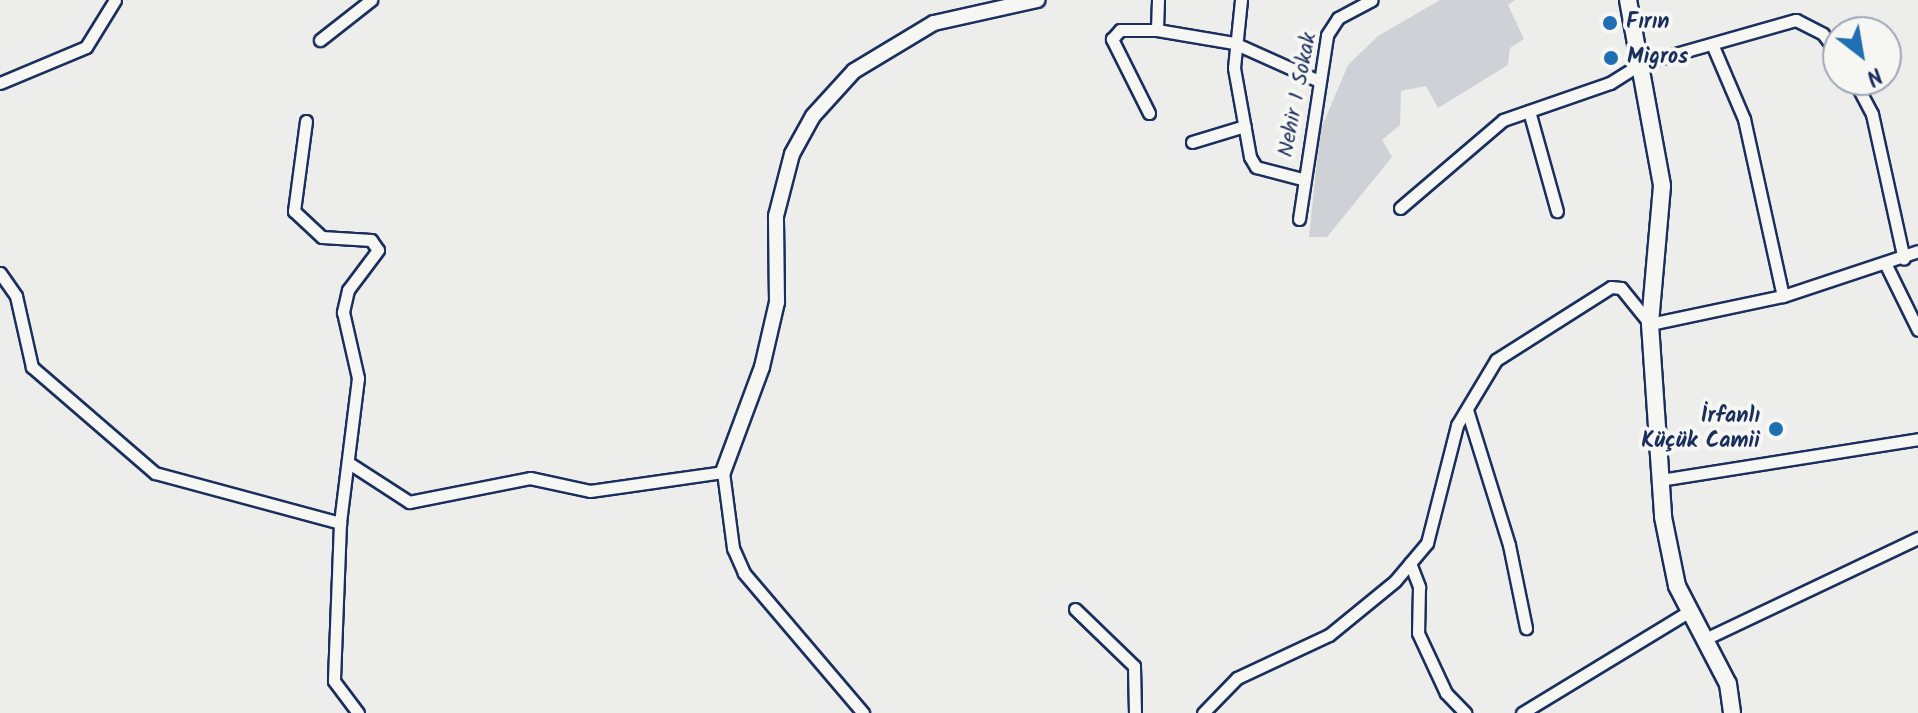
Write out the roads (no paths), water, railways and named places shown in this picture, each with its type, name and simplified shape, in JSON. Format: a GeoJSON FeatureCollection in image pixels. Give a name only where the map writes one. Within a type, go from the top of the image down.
{"type":"FeatureCollection","features":[{"type":"Feature","properties":{"kind":"main road"},"geometry":{"type":"LineString","coordinates":[[1628,0],[1662,186],[1650,324],[1660,480],[1677,586],[1728,684],[1732,713]]}},
{"type":"Feature","properties":{"kind":"street"},"geometry":{"type":"LineString","coordinates":[[0,83],[86,47],[115,0]]}},
{"type":"Feature","properties":{"kind":"street"},"geometry":{"type":"LineString","coordinates":[[320,40],[371,0]]}},
{"type":"Feature","properties":{"kind":"street"},"geometry":{"type":"LineString","coordinates":[[863,713],[744,573],[733,548],[723,472],[762,367],[777,302],[776,216],[792,154],[813,116],[854,71],[934,23],[1037,0]]}},
{"type":"Feature","properties":{"kind":"street"},"geometry":{"type":"LineString","coordinates":[[1157,30],[1158,0]]}},
{"type":"Feature","properties":{"kind":"street"},"geometry":{"type":"LineString","coordinates":[[1241,0],[1234,43],[1245,126],[1256,167],[1302,179]]}},
{"type":"Feature","properties":{"kind":"street","name":"Nehir 1 Sokak"},"geometry":{"type":"LineString","coordinates":[[1299,219],[1302,179],[1327,35],[1338,18],[1372,0]]}},
{"type":"Feature","properties":{"kind":"street"},"geometry":{"type":"LineString","coordinates":[[1400,208],[1503,120],[1610,83],[1640,64],[1796,20],[1822,33]]}},
{"type":"Feature","properties":{"kind":"street"},"geometry":{"type":"LineString","coordinates":[[1149,113],[1112,39],[1120,30],[1157,30],[1234,43],[1319,81]]}},
{"type":"Feature","properties":{"kind":"street"},"geometry":{"type":"LineString","coordinates":[[1712,44],[1744,119],[1783,296]]}},
{"type":"Feature","properties":{"kind":"street"},"geometry":{"type":"LineString","coordinates":[[1862,96],[1872,114],[1904,259]]}},
{"type":"Feature","properties":{"kind":"street"},"geometry":{"type":"LineString","coordinates":[[1529,111],[1557,211]]}},
{"type":"Feature","properties":{"kind":"street"},"geometry":{"type":"LineString","coordinates":[[306,121],[294,211],[322,237],[371,240],[378,250],[348,290],[343,312],[358,378],[340,523],[334,681],[358,713]]}},
{"type":"Feature","properties":{"kind":"street"},"geometry":{"type":"LineString","coordinates":[[1192,142],[1245,126]]}},
{"type":"Feature","properties":{"kind":"street"},"geometry":{"type":"LineString","coordinates":[[1203,713],[1237,678],[1329,635],[1410,563],[1427,543],[1467,410],[1496,360],[1611,287],[1621,288],[1650,324],[1783,296],[1887,267],[1918,251]]}},
{"type":"Feature","properties":{"kind":"street"},"geometry":{"type":"LineString","coordinates":[[1887,267],[1918,330]]}},
{"type":"Feature","properties":{"kind":"street"},"geometry":{"type":"LineString","coordinates":[[0,273],[16,296],[32,367],[155,473],[340,523]]}},
{"type":"Feature","properties":{"kind":"street"},"geometry":{"type":"LineString","coordinates":[[1467,410],[1526,628]]}},
{"type":"Feature","properties":{"kind":"street"},"geometry":{"type":"LineString","coordinates":[[1660,480],[1918,439]]}},
{"type":"Feature","properties":{"kind":"street"},"geometry":{"type":"LineString","coordinates":[[349,463],[409,502],[530,478],[590,491],[723,472]]}},
{"type":"Feature","properties":{"kind":"street"},"geometry":{"type":"LineString","coordinates":[[1705,639],[1918,538]]}},
{"type":"Feature","properties":{"kind":"street"},"geometry":{"type":"LineString","coordinates":[[1410,563],[1419,587],[1418,633],[1446,693],[1465,713]]}},
{"type":"Feature","properties":{"kind":"street"},"geometry":{"type":"LineString","coordinates":[[1075,609],[1134,666],[1135,713]]}},
{"type":"Feature","properties":{"kind":"street"},"geometry":{"type":"LineString","coordinates":[[1522,713],[1690,611]]}},
{"type":"Feature","properties":{"kind":"place","name":"Fırın"},"geometry":{"type":"Point","coordinates":[1610,23]}},
{"type":"Feature","properties":{"kind":"place","name":"Migros"},"geometry":{"type":"Point","coordinates":[1611,58]}},
{"type":"Feature","properties":{"kind":"place","name":"İrfanlı Küçük Camii"},"geometry":{"type":"Point","coordinates":[1776,429]}}]}
